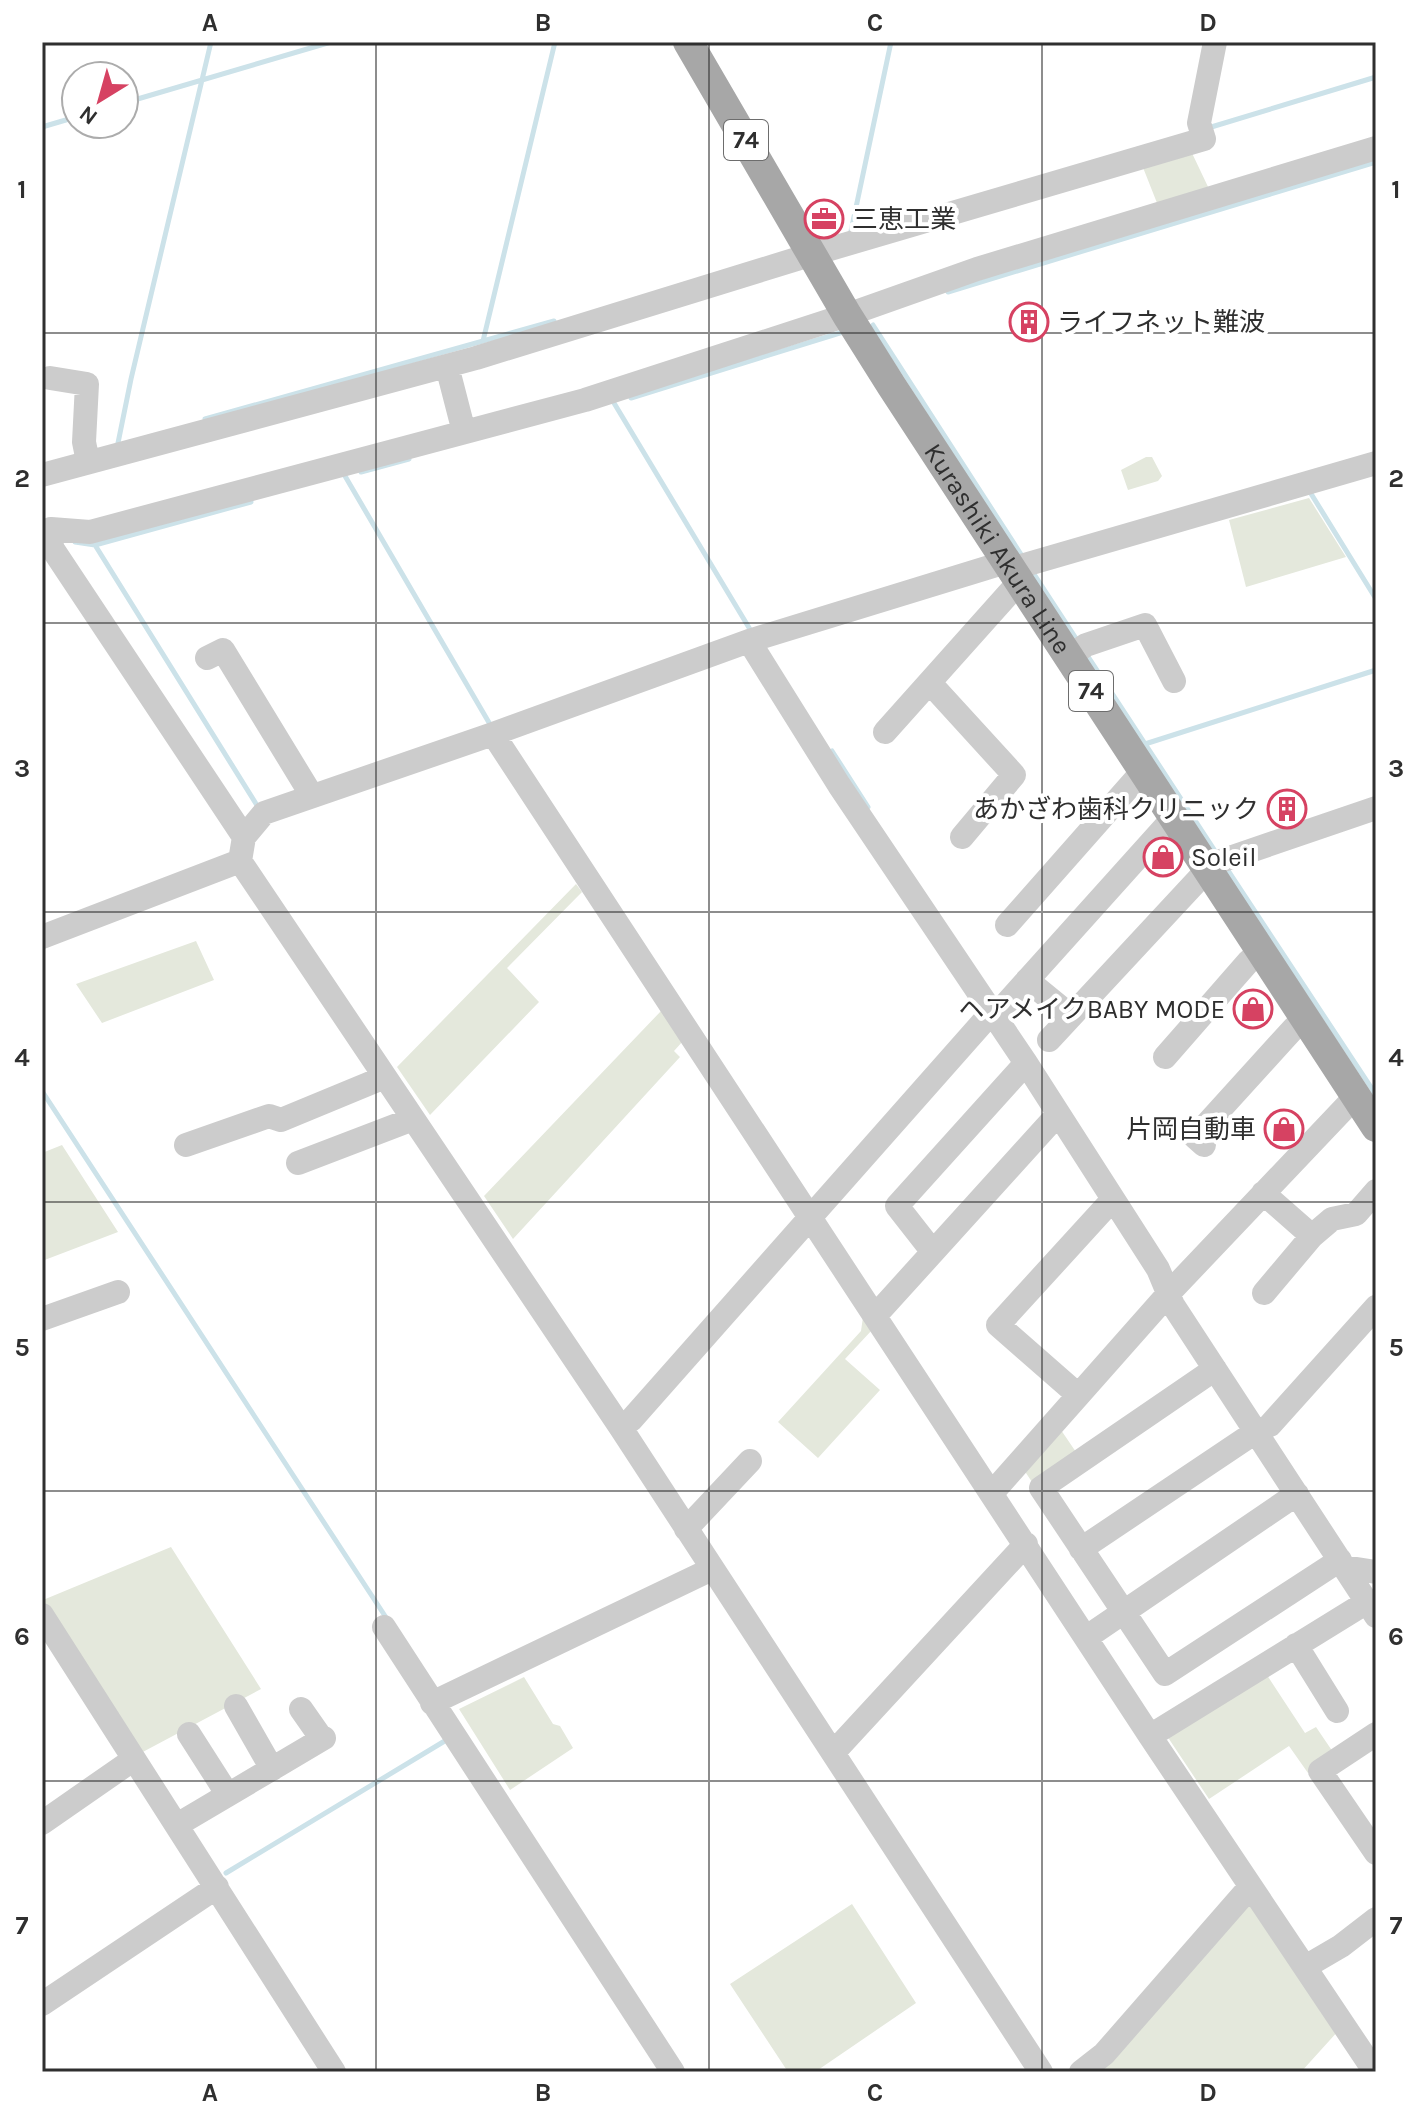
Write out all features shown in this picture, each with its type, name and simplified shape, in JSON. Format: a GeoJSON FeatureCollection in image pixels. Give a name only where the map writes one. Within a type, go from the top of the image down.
{"type":"FeatureCollection","features":[{"type":"Feature","properties":{"kind":"main road","name":"Kurashiki Akura Line"},"geometry":{"type":"LineString","coordinates":[[688,42],[847,315],[1018,568],[1078,650],[1143,771],[1174,817],[1214,864],[1261,950],[1376,1127]]}},
{"type":"Feature","properties":{"kind":"street"},"geometry":{"type":"LineString","coordinates":[[42,475],[86,452],[447,366],[809,248],[1204,139],[1201,130],[1215,42]]}},
{"type":"Feature","properties":{"kind":"street"},"geometry":{"type":"LineString","coordinates":[[1041,2072],[836,1749],[712,1569],[691,1525],[385,1077],[49,534],[90,532],[585,400],[847,315],[977,269],[1376,148]]}},
{"type":"Feature","properties":{"kind":"street"},"geometry":{"type":"LineString","coordinates":[[447,366],[464,432]]}},
{"type":"Feature","properties":{"kind":"street"},"geometry":{"type":"LineString","coordinates":[[50,378],[87,384],[86,452]]}},
{"type":"Feature","properties":{"kind":"street"},"geometry":{"type":"LineString","coordinates":[[42,937],[242,849],[264,813],[749,641],[1018,568],[1376,463]]}},
{"type":"Feature","properties":{"kind":"street"},"geometry":{"type":"LineString","coordinates":[[885,732],[930,683],[1018,568]]}},
{"type":"Feature","properties":{"kind":"street"},"geometry":{"type":"LineString","coordinates":[[1078,650],[1145,625],[1174,681]]}},
{"type":"Feature","properties":{"kind":"street"},"geometry":{"type":"LineString","coordinates":[[749,641],[839,785],[998,1009],[1026,1063],[1158,1269],[1173,1305],[1215,1369],[1263,1428],[1297,1494],[1356,1567],[1371,1609],[1296,1645],[1155,1732]]}},
{"type":"Feature","properties":{"kind":"street"},"geometry":{"type":"LineString","coordinates":[[207,658],[223,650],[312,796]]}},
{"type":"Feature","properties":{"kind":"street"},"geometry":{"type":"LineString","coordinates":[[930,683],[1014,775],[962,837]]}},
{"type":"Feature","properties":{"kind":"street"},"geometry":{"type":"LineString","coordinates":[[493,734],[810,1219],[878,1313],[995,1489],[1026,1544],[1091,1634],[1250,1887],[1367,2042],[1375,2072]]}},
{"type":"Feature","properties":{"kind":"street"},"geometry":{"type":"LineString","coordinates":[[1007,925],[1143,771]]}},
{"type":"Feature","properties":{"kind":"street"},"geometry":{"type":"LineString","coordinates":[[1049,1040],[1194,880],[1214,864],[1376,808]]}},
{"type":"Feature","properties":{"kind":"street"},"geometry":{"type":"LineString","coordinates":[[625,1425],[1174,817]]}},
{"type":"Feature","properties":{"kind":"street"},"geometry":{"type":"LineString","coordinates":[[1165,1057],[1261,950]]}},
{"type":"Feature","properties":{"kind":"street"},"geometry":{"type":"LineString","coordinates":[[1027,980],[1071,1016]]}},
{"type":"Feature","properties":{"kind":"street"},"geometry":{"type":"LineString","coordinates":[[1204,1145],[1195,1137],[1294,1028],[1306,1020]]}},
{"type":"Feature","properties":{"kind":"street"},"geometry":{"type":"LineString","coordinates":[[933,1252],[897,1206],[1026,1063]]}},
{"type":"Feature","properties":{"kind":"street"},"geometry":{"type":"LineString","coordinates":[[186,1145],[269,1116],[281,1120],[385,1077]]}},
{"type":"Feature","properties":{"kind":"street"},"geometry":{"type":"LineString","coordinates":[[995,1489],[1169,1293],[1268,1197],[1356,1096]]}},
{"type":"Feature","properties":{"kind":"street"},"geometry":{"type":"LineString","coordinates":[[878,1313],[1058,1114]]}},
{"type":"Feature","properties":{"kind":"street"},"geometry":{"type":"LineString","coordinates":[[298,1163],[413,1119]]}},
{"type":"Feature","properties":{"kind":"street"},"geometry":{"type":"LineString","coordinates":[[1264,1293],[1312,1236],[1332,1219],[1356,1214],[1376,1191]]}},
{"type":"Feature","properties":{"kind":"street"},"geometry":{"type":"LineString","coordinates":[[1268,1197],[1312,1236]]}},
{"type":"Feature","properties":{"kind":"street"},"geometry":{"type":"LineString","coordinates":[[1078,1395],[998,1325],[1113,1199]]}},
{"type":"Feature","properties":{"kind":"street"},"geometry":{"type":"LineString","coordinates":[[42,1319],[118,1292]]}},
{"type":"Feature","properties":{"kind":"street"},"geometry":{"type":"LineString","coordinates":[[1081,1549],[1263,1428],[1376,1307]]}},
{"type":"Feature","properties":{"kind":"street"},"geometry":{"type":"LineString","coordinates":[[1215,1369],[1041,1488],[1165,1674],[1356,1567]]}},
{"type":"Feature","properties":{"kind":"street"},"geometry":{"type":"LineString","coordinates":[[691,1525],[750,1461]]}},
{"type":"Feature","properties":{"kind":"street"},"geometry":{"type":"LineString","coordinates":[[1091,1634],[1297,1494]]}},
{"type":"Feature","properties":{"kind":"street"},"geometry":{"type":"LineString","coordinates":[[836,1749],[1026,1544]]}},
{"type":"Feature","properties":{"kind":"street"},"geometry":{"type":"LineString","coordinates":[[437,1700],[712,1569]]}},
{"type":"Feature","properties":{"kind":"street"},"geometry":{"type":"LineString","coordinates":[[42,1615],[130,1762],[177,1825],[211,1892],[334,2072]]}},
{"type":"Feature","properties":{"kind":"street"},"geometry":{"type":"LineString","coordinates":[[384,1627],[437,1700],[453,1735],[673,2072]]}},
{"type":"Feature","properties":{"kind":"street"},"geometry":{"type":"LineString","coordinates":[[1296,1645],[1337,1711]]}},
{"type":"Feature","properties":{"kind":"street"},"geometry":{"type":"LineString","coordinates":[[236,1706],[272,1769]]}},
{"type":"Feature","properties":{"kind":"street"},"geometry":{"type":"LineString","coordinates":[[177,1825],[323,1738],[301,1709]]}},
{"type":"Feature","properties":{"kind":"street"},"geometry":{"type":"LineString","coordinates":[[189,1734],[228,1795]]}},
{"type":"Feature","properties":{"kind":"street"},"geometry":{"type":"LineString","coordinates":[[1376,1734],[1320,1771],[1376,1853]]}},
{"type":"Feature","properties":{"kind":"street"},"geometry":{"type":"LineString","coordinates":[[42,1823],[130,1762]]}},
{"type":"Feature","properties":{"kind":"street"},"geometry":{"type":"LineString","coordinates":[[1081,2072],[1104,2054],[1250,1887]]}},
{"type":"Feature","properties":{"kind":"street"},"geometry":{"type":"LineString","coordinates":[[42,2004],[211,1892]]}},
{"type":"Feature","properties":{"kind":"street"},"geometry":{"type":"LineString","coordinates":[[1310,1964],[1341,1946],[1376,1919]]}},
{"type":"Feature","properties":{"kind":"shaded area"},"geometry":{"type":"Polygon","coordinates":[[[1191,151],[1210,191],[1159,208],[1142,165],[1191,151]]]}},
{"type":"Feature","properties":{"kind":"shaded area"},"geometry":{"type":"Polygon","coordinates":[[[1152,457],[1162,476],[1158,481],[1128,490],[1121,470],[1152,457]]]}},
{"type":"Feature","properties":{"kind":"shaded area"},"geometry":{"type":"Polygon","coordinates":[[[1309,498],[1346,557],[1246,587],[1229,520],[1309,498]]]}},
{"type":"Feature","properties":{"kind":"shaded area"},"geometry":{"type":"Polygon","coordinates":[[[576,884],[582,892],[507,968],[539,1002],[430,1115],[397,1067],[576,884]]]}},
{"type":"Feature","properties":{"kind":"shaded area"},"geometry":{"type":"Polygon","coordinates":[[[196,941],[214,980],[102,1023],[76,984],[196,941]]]}},
{"type":"Feature","properties":{"kind":"shaded area"},"geometry":{"type":"Polygon","coordinates":[[[661,1011],[683,1041],[674,1051],[680,1057],[513,1239],[484,1196],[661,1011]]]}},
{"type":"Feature","properties":{"kind":"shaded area"},"geometry":{"type":"Polygon","coordinates":[[[62,1145],[118,1232],[42,1261],[42,1153],[62,1145]]]}},
{"type":"Feature","properties":{"kind":"shaded area"},"geometry":{"type":"Polygon","coordinates":[[[863,1317],[872,1330],[845,1359],[880,1390],[818,1458],[778,1422],[861,1331],[863,1317]]]}},
{"type":"Feature","properties":{"kind":"shaded area"},"geometry":{"type":"Polygon","coordinates":[[[1061,1430],[1078,1455],[1034,1485],[1024,1470],[1061,1430]]]}},
{"type":"Feature","properties":{"kind":"shaded area"},"geometry":{"type":"Polygon","coordinates":[[[171,1547],[261,1689],[139,1754],[43,1600],[171,1547]]]}},
{"type":"Feature","properties":{"kind":"shaded area"},"geometry":{"type":"Polygon","coordinates":[[[1265,1672],[1305,1733],[1316,1727],[1335,1755],[1308,1773],[1289,1746],[1209,1799],[1167,1736],[1265,1672]]]}},
{"type":"Feature","properties":{"kind":"shaded area"},"geometry":{"type":"Polygon","coordinates":[[[524,1677],[553,1724],[560,1726],[573,1748],[510,1790],[459,1709],[524,1677]]]}},
{"type":"Feature","properties":{"kind":"shaded area"},"geometry":{"type":"Polygon","coordinates":[[[852,1904],[916,2003],[815,2072],[788,2072],[730,1984],[852,1904]]]}},
{"type":"Feature","properties":{"kind":"shaded area"},"geometry":{"type":"Polygon","coordinates":[[[1246,1904],[1257,1906],[1339,2030],[1301,2072],[1093,2072],[1246,1904]]]}},
{"type":"Feature","properties":{"kind":"waterway"},"geometry":{"type":"LineString","coordinates":[[118,443],[211,42]]}},
{"type":"Feature","properties":{"kind":"waterway"},"geometry":{"type":"LineString","coordinates":[[140,98],[331,42]]}},
{"type":"Feature","properties":{"kind":"waterway"},"geometry":{"type":"LineString","coordinates":[[483,341],[555,42]]}},
{"type":"Feature","properties":{"kind":"waterway"},"geometry":{"type":"LineString","coordinates":[[851,231],[891,42]]}},
{"type":"Feature","properties":{"kind":"waterway"},"geometry":{"type":"LineString","coordinates":[[1208,128],[1376,77]]}},
{"type":"Feature","properties":{"kind":"waterway"},"geometry":{"type":"LineString","coordinates":[[42,127],[60,122]]}},
{"type":"Feature","properties":{"kind":"waterway"},"geometry":{"type":"LineString","coordinates":[[948,292],[1376,162]]}},
{"type":"Feature","properties":{"kind":"waterway"},"geometry":{"type":"LineString","coordinates":[[205,419],[554,321]]}},
{"type":"Feature","properties":{"kind":"waterway"},"geometry":{"type":"LineString","coordinates":[[873,325],[1024,559]]}},
{"type":"Feature","properties":{"kind":"waterway"},"geometry":{"type":"LineString","coordinates":[[631,398],[843,332]]}},
{"type":"Feature","properties":{"kind":"waterway"},"geometry":{"type":"LineString","coordinates":[[614,403],[751,631]]}},
{"type":"Feature","properties":{"kind":"waterway"},"geometry":{"type":"LineString","coordinates":[[361,472],[409,459]]}},
{"type":"Feature","properties":{"kind":"waterway"},"geometry":{"type":"LineString","coordinates":[[345,476],[491,726]]}},
{"type":"Feature","properties":{"kind":"waterway"},"geometry":{"type":"LineString","coordinates":[[1310,492],[1376,599]]}},
{"type":"Feature","properties":{"kind":"waterway"},"geometry":{"type":"LineString","coordinates":[[75,542],[95,545],[251,502]]}},
{"type":"Feature","properties":{"kind":"waterway"},"geometry":{"type":"LineString","coordinates":[[95,545],[258,807]]}},
{"type":"Feature","properties":{"kind":"waterway"},"geometry":{"type":"LineString","coordinates":[[1032,571],[1079,643]]}},
{"type":"Feature","properties":{"kind":"waterway"},"geometry":{"type":"LineString","coordinates":[[1087,655],[1217,854]]}},
{"type":"Feature","properties":{"kind":"waterway"},"geometry":{"type":"LineString","coordinates":[[1145,744],[1376,670]]}},
{"type":"Feature","properties":{"kind":"waterway"},"geometry":{"type":"LineString","coordinates":[[832,751],[868,807]]}},
{"type":"Feature","properties":{"kind":"waterway"},"geometry":{"type":"LineString","coordinates":[[1225,866],[1376,1095]]}},
{"type":"Feature","properties":{"kind":"waterway"},"geometry":{"type":"LineString","coordinates":[[42,1091],[387,1619]]}},
{"type":"Feature","properties":{"kind":"waterway"},"geometry":{"type":"LineString","coordinates":[[226,1873],[448,1739]]}},
{"type":"Feature","properties":{"kind":"place","name":"三恵工業"},"geometry":{"type":"Point","coordinates":[824,219]}},
{"type":"Feature","properties":{"kind":"place","name":"ライフネット難波"},"geometry":{"type":"Point","coordinates":[1029,322]}},
{"type":"Feature","properties":{"kind":"place","name":"あかざわ歯科クリニック"},"geometry":{"type":"Point","coordinates":[1287,809]}},
{"type":"Feature","properties":{"kind":"place","name":"Soleil"},"geometry":{"type":"Point","coordinates":[1163,857]}},
{"type":"Feature","properties":{"kind":"place","name":"ヘアメイクBABY MODE"},"geometry":{"type":"Point","coordinates":[1253,1009]}},
{"type":"Feature","properties":{"kind":"place","name":"片岡自動車"},"geometry":{"type":"Point","coordinates":[1284,1129]}}]}
